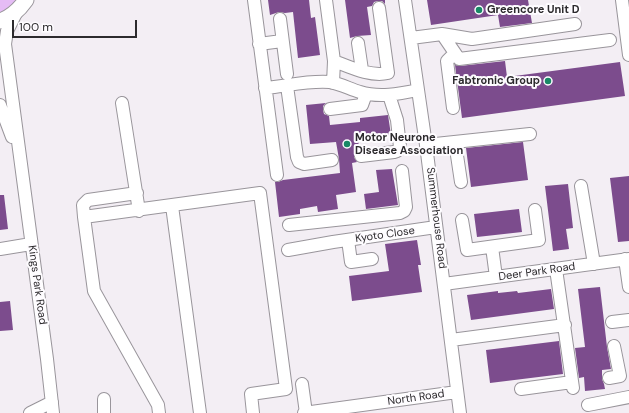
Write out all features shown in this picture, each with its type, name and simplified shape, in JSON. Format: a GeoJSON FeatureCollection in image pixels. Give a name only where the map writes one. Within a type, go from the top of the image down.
{"type":"FeatureCollection","features":[{"type":"Feature","properties":{"kind":"main road"},"geometry":{"type":"LineString","coordinates":[[0,22],[16,13],[26,0]]}},
{"type":"Feature","properties":{"kind":"street"},"geometry":{"type":"LineString","coordinates":[[254,0],[277,175]]}},
{"type":"Feature","properties":{"kind":"street"},"geometry":{"type":"LineString","coordinates":[[326,0],[334,61],[333,83]]}},
{"type":"Feature","properties":{"kind":"street","name":"Summerhouse Road"},"geometry":{"type":"LineString","coordinates":[[405,0],[452,340],[460,413]]}},
{"type":"Feature","properties":{"kind":"street"},"geometry":{"type":"LineString","coordinates":[[622,0],[629,55]]}},
{"type":"Feature","properties":{"kind":"street"},"geometry":{"type":"LineString","coordinates":[[334,61],[374,74],[388,73],[379,8]]}},
{"type":"Feature","properties":{"kind":"street","name":"Kings Park Road"},"geometry":{"type":"LineString","coordinates":[[16,13],[7,31],[5,44],[52,408]]}},
{"type":"Feature","properties":{"kind":"street"},"geometry":{"type":"LineString","coordinates":[[280,18],[296,157],[299,162],[304,164],[332,160]]}},
{"type":"Feature","properties":{"kind":"street"},"geometry":{"type":"LineString","coordinates":[[411,38],[442,34],[472,39],[575,24]]}},
{"type":"Feature","properties":{"kind":"street"},"geometry":{"type":"LineString","coordinates":[[442,34],[459,59],[610,40]]}},
{"type":"Feature","properties":{"kind":"street"},"geometry":{"type":"LineString","coordinates":[[259,44],[282,41]]}},
{"type":"Feature","properties":{"kind":"street"},"geometry":{"type":"LineString","coordinates":[[358,43],[362,70]]}},
{"type":"Feature","properties":{"kind":"street"},"geometry":{"type":"LineString","coordinates":[[453,108],[447,61],[455,53]]}},
{"type":"Feature","properties":{"kind":"street"},"geometry":{"type":"LineString","coordinates":[[266,88],[287,80],[333,83],[366,94],[376,95],[389,95],[418,90]]}},
{"type":"Feature","properties":{"kind":"street"},"geometry":{"type":"LineString","coordinates":[[330,110],[362,105],[366,94]]}},
{"type":"Feature","properties":{"kind":"street"},"geometry":{"type":"LineString","coordinates":[[361,156],[394,152],[400,147],[397,120],[389,95]]}},
{"type":"Feature","properties":{"kind":"street"},"geometry":{"type":"LineString","coordinates":[[1,110],[12,103]]}},
{"type":"Feature","properties":{"kind":"street"},"geometry":{"type":"LineString","coordinates":[[122,103],[139,211]]}},
{"type":"Feature","properties":{"kind":"street","name":"Kings Park Road"},"geometry":{"type":"LineString","coordinates":[[1,110],[20,156]]}},
{"type":"Feature","properties":{"kind":"street"},"geometry":{"type":"LineString","coordinates":[[426,145],[530,134]]}},
{"type":"Feature","properties":{"kind":"street"},"geometry":{"type":"LineString","coordinates":[[456,142],[461,182]]}},
{"type":"Feature","properties":{"kind":"street"},"geometry":{"type":"LineString","coordinates":[[289,225],[396,214],[404,211],[406,207],[402,171]]}},
{"type":"Feature","properties":{"kind":"street"},"geometry":{"type":"LineString","coordinates":[[581,186],[594,264]]}},
{"type":"Feature","properties":{"kind":"street"},"geometry":{"type":"LineString","coordinates":[[137,193],[88,200],[83,205],[84,218],[94,291],[158,405],[159,413]]}},
{"type":"Feature","properties":{"kind":"street"},"geometry":{"type":"LineString","coordinates":[[84,218],[260,193],[286,389],[251,394],[253,413]]}},
{"type":"Feature","properties":{"kind":"street"},"geometry":{"type":"LineString","coordinates":[[172,206],[200,413]]}},
{"type":"Feature","properties":{"kind":"street"},"geometry":{"type":"LineString","coordinates":[[462,220],[467,250],[492,247],[539,240],[535,210]]}},
{"type":"Feature","properties":{"kind":"street"},"geometry":{"type":"LineString","coordinates":[[368,217],[371,237]]}},
{"type":"Feature","properties":{"kind":"street","name":"Kyoto Close"},"geometry":{"type":"LineString","coordinates":[[288,250],[436,227]]}},
{"type":"Feature","properties":{"kind":"street"},"geometry":{"type":"LineString","coordinates":[[348,240],[351,262],[372,259]]}},
{"type":"Feature","properties":{"kind":"street"},"geometry":{"type":"LineString","coordinates":[[0,249],[32,244]]}},
{"type":"Feature","properties":{"kind":"street"},"geometry":{"type":"LineString","coordinates":[[492,247],[496,277]]}},
{"type":"Feature","properties":{"kind":"street"},"geometry":{"type":"LineString","coordinates":[[627,259],[629,287]]}},
{"type":"Feature","properties":{"kind":"street","name":"Deer Park Road"},"geometry":{"type":"LineString","coordinates":[[444,284],[627,259]]}},
{"type":"Feature","properties":{"kind":"street"},"geometry":{"type":"LineString","coordinates":[[521,389],[573,385],[556,269]]}},
{"type":"Feature","properties":{"kind":"street"},"geometry":{"type":"LineString","coordinates":[[612,322],[629,320]]}},
{"type":"Feature","properties":{"kind":"street"},"geometry":{"type":"LineString","coordinates":[[452,340],[565,325]]}},
{"type":"Feature","properties":{"kind":"street"},"geometry":{"type":"LineString","coordinates":[[609,378],[620,376],[623,362],[614,346]]}},
{"type":"Feature","properties":{"kind":"street"},"geometry":{"type":"LineString","coordinates":[[302,384],[305,413]]}},
{"type":"Feature","properties":{"kind":"street","name":"North Road"},"geometry":{"type":"LineString","coordinates":[[305,413],[377,398],[457,392]]}},
{"type":"Feature","properties":{"kind":"street"},"geometry":{"type":"LineString","coordinates":[[588,405],[629,397]]}},
{"type":"Feature","properties":{"kind":"street"},"geometry":{"type":"LineString","coordinates":[[104,399],[104,413]]}},
{"type":"Feature","properties":{"kind":"street"},"geometry":{"type":"LineString","coordinates":[[30,413],[52,408]]}},
{"type":"Feature","properties":{"kind":"shaded area"},"geometry":{"type":"Polygon","coordinates":[[[0,0],[20,0],[0,15],[0,0]]]}},
{"type":"Feature","properties":{"kind":"building"},"geometry":{"type":"Polygon","coordinates":[[[268,0],[309,0],[311,18],[315,17],[320,55],[298,58],[293,12],[279,12],[270,15],[268,0]]]}},
{"type":"Feature","properties":{"kind":"building"},"geometry":{"type":"Polygon","coordinates":[[[345,0],[385,0],[385,4],[382,1],[378,1],[374,2],[372,6],[367,7],[371,35],[350,38],[345,0]]]}},
{"type":"Feature","properties":{"kind":"building","name":"Greencore Unit D"},"geometry":{"type":"Polygon","coordinates":[[[427,0],[528,0],[532,23],[500,27],[498,15],[431,25],[427,0]]]}},
{"type":"Feature","properties":{"kind":"building"},"geometry":{"type":"Polygon","coordinates":[[[505,61],[507,77],[620,62],[625,96],[462,118],[455,65],[460,66],[505,61]]]}},
{"type":"Feature","properties":{"kind":"building"},"geometry":{"type":"Polygon","coordinates":[[[326,103],[323,106],[323,110],[324,114],[329,116],[330,125],[360,122],[360,118],[388,115],[391,135],[358,138],[359,149],[354,153],[354,157],[357,162],[352,163],[356,192],[336,195],[338,209],[318,212],[317,206],[300,209],[300,214],[279,217],[275,182],[340,173],[336,142],[310,144],[306,105],[326,103]]]}},
{"type":"Feature","properties":{"kind":"building"},"geometry":{"type":"Polygon","coordinates":[[[523,142],[528,180],[471,187],[466,148],[523,142]]]}},
{"type":"Feature","properties":{"kind":"building"},"geometry":{"type":"Polygon","coordinates":[[[392,169],[398,205],[366,209],[364,194],[379,192],[376,170],[392,169]]]}},
{"type":"Feature","properties":{"kind":"building"},"geometry":{"type":"Polygon","coordinates":[[[629,176],[629,241],[618,242],[610,178],[629,176]]]}},
{"type":"Feature","properties":{"kind":"building"},"geometry":{"type":"Polygon","coordinates":[[[568,184],[573,228],[566,229],[569,249],[553,251],[545,186],[568,184]]]}},
{"type":"Feature","properties":{"kind":"building"},"geometry":{"type":"Polygon","coordinates":[[[0,195],[4,195],[8,229],[0,230],[0,195]]]}},
{"type":"Feature","properties":{"kind":"building"},"geometry":{"type":"Polygon","coordinates":[[[519,209],[522,232],[477,237],[474,214],[519,209]]]}},
{"type":"Feature","properties":{"kind":"building"},"geometry":{"type":"Polygon","coordinates":[[[417,240],[421,265],[418,265],[422,292],[352,301],[349,276],[389,271],[385,244],[417,240]]]}},
{"type":"Feature","properties":{"kind":"building"},"geometry":{"type":"Polygon","coordinates":[[[600,287],[611,369],[602,370],[602,379],[605,389],[585,391],[584,377],[579,378],[575,348],[585,347],[578,289],[600,287]]]}},
{"type":"Feature","properties":{"kind":"building"},"geometry":{"type":"Polygon","coordinates":[[[551,289],[554,309],[471,320],[467,295],[498,291],[498,293],[517,291],[518,293],[551,289]]]}},
{"type":"Feature","properties":{"kind":"building"},"geometry":{"type":"Polygon","coordinates":[[[10,301],[13,330],[0,331],[0,302],[10,301]]]}},
{"type":"Feature","properties":{"kind":"building"},"geometry":{"type":"Polygon","coordinates":[[[559,341],[563,374],[490,383],[486,350],[559,341]]]}},
{"type":"Feature","properties":{"kind":"place","name":"Greencore Unit D"},"geometry":{"type":"Point","coordinates":[479,10]}},
{"type":"Feature","properties":{"kind":"place","name":"Fabtronic Group"},"geometry":{"type":"Point","coordinates":[548,81]}},
{"type":"Feature","properties":{"kind":"place","name":"Motor Neurone Disease Association"},"geometry":{"type":"Point","coordinates":[347,144]}}]}
